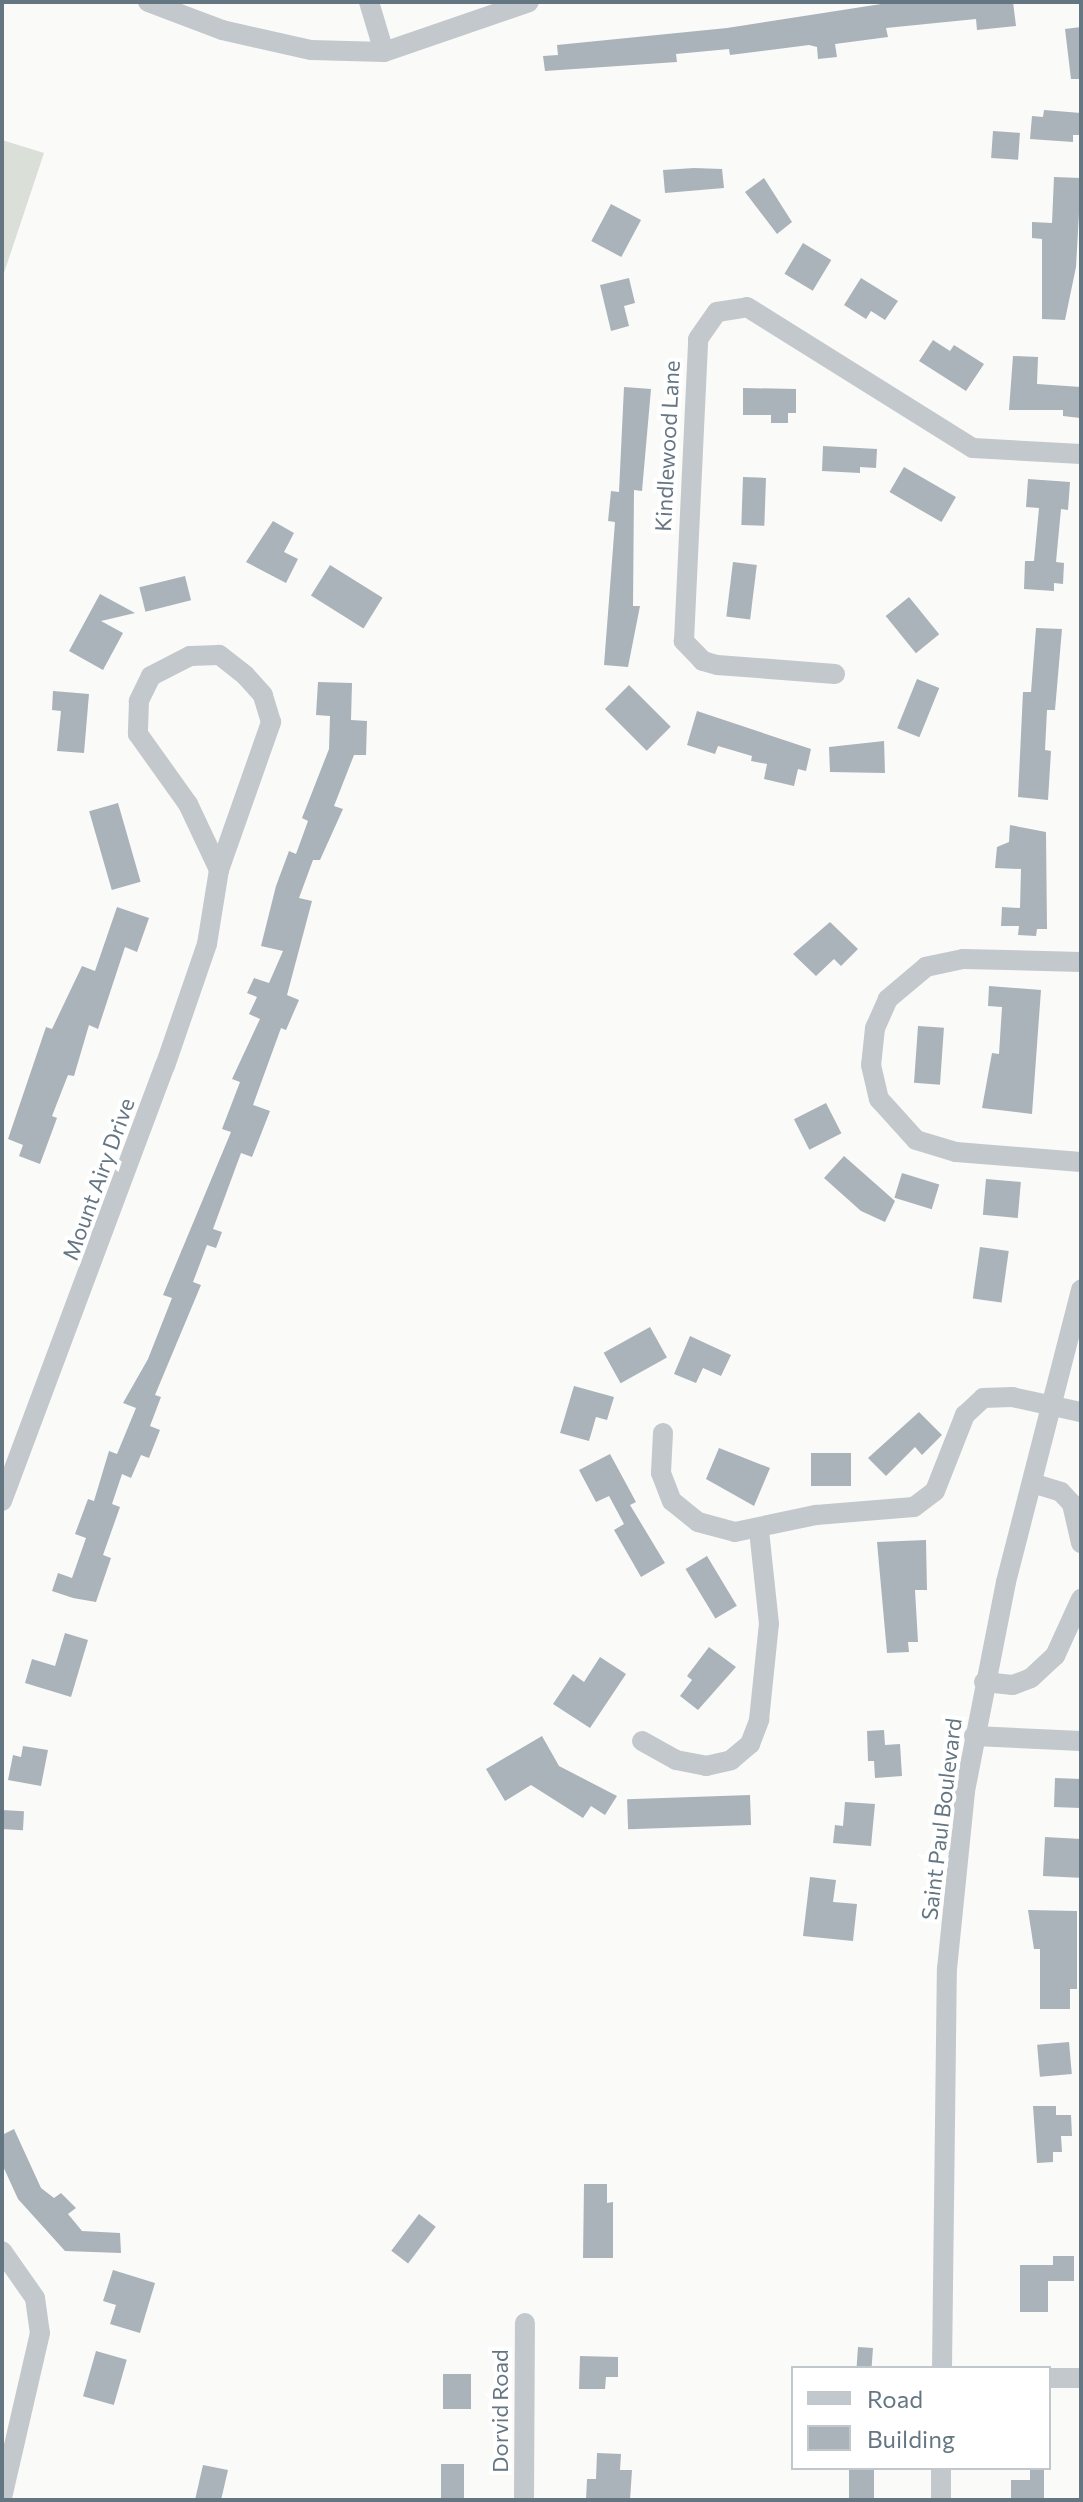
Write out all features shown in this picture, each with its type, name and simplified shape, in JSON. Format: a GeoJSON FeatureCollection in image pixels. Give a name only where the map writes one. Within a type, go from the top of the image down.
{"type":"FeatureCollection","features":[{"type":"Feature","properties":{"kind":"street"},"geometry":{"type":"LineString","coordinates":[[148,2],[222,30],[311,50],[384,52],[529,2]]}},
{"type":"Feature","properties":{"kind":"street"},"geometry":{"type":"LineString","coordinates":[[369,2],[384,52]]}},
{"type":"Feature","properties":{"kind":"street","name":"Kindlewood Lane"},"geometry":{"type":"LineString","coordinates":[[835,674],[717,665],[703,661],[684,641],[698,339],[717,312],[747,307],[973,448],[1081,454]]}},
{"type":"Feature","properties":{"kind":"street","name":"Mount Airy Drive"},"geometry":{"type":"LineString","coordinates":[[2,1501],[170,1053],[213,922],[219,870],[271,722],[263,695],[245,675],[219,655],[190,656],[151,676],[139,701],[138,734],[188,804],[219,870]]}},
{"type":"Feature","properties":{"kind":"street"},"geometry":{"type":"LineString","coordinates":[[1081,962],[963,959],[926,967],[888,999],[875,1028],[871,1065],[879,1099],[916,1140],[956,1152],[1081,1162]]}},
{"type":"Feature","properties":{"kind":"street","name":"Saint Paul Boulevard"},"geometry":{"type":"LineString","coordinates":[[942,2366],[947,1969],[974,1736],[984,1682],[1081,1289]]}},
{"type":"Feature","properties":{"kind":"street"},"geometry":{"type":"LineString","coordinates":[[663,1433],[665,1488],[683,1512],[713,1528],[759,1530],[816,1515],[914,1507],[935,1491],[958,1430],[974,1405],[997,1396],[1081,1412]]}},
{"type":"Feature","properties":{"kind":"street"},"geometry":{"type":"LineString","coordinates":[[1032,1483],[1061,1492],[1072,1504],[1081,1543]]}},
{"type":"Feature","properties":{"kind":"street"},"geometry":{"type":"LineString","coordinates":[[642,1741],[676,1760],[706,1766],[731,1760],[750,1744],[759,1720],[769,1624],[759,1530]]}},
{"type":"Feature","properties":{"kind":"street"},"geometry":{"type":"LineString","coordinates":[[984,1682],[1013,1685],[1031,1678],[1055,1656],[1081,1599]]}},
{"type":"Feature","properties":{"kind":"street"},"geometry":{"type":"LineString","coordinates":[[974,1736],[1081,1741]]}},
{"type":"Feature","properties":{"kind":"street"},"geometry":{"type":"LineString","coordinates":[[2,2251],[35,2298],[40,2333],[2,2497]]}},
{"type":"Feature","properties":{"kind":"street","name":"Dorvid Road"},"geometry":{"type":"LineString","coordinates":[[524,2500],[525,2323]]}},
{"type":"Feature","properties":{"kind":"street"},"geometry":{"type":"LineString","coordinates":[[1051,2378],[1081,2378]]}},
{"type":"Feature","properties":{"kind":"street"},"geometry":{"type":"LineString","coordinates":[[941,2470],[941,2500]]}},
{"type":"Feature","properties":{"kind":"shaded area"},"geometry":{"type":"Polygon","coordinates":[[[2,140],[44,153],[2,279],[2,140]]]}},
{"type":"Feature","properties":{"kind":"building"},"geometry":{"type":"Polygon","coordinates":[[[894,2],[1013,2],[1016,26],[977,30],[976,19],[886,28],[888,37],[835,44],[837,57],[818,59],[817,47],[809,45],[730,55],[729,49],[676,54],[677,62],[545,71],[543,56],[558,55],[557,45],[727,28],[894,2]]]}},
{"type":"Feature","properties":{"kind":"building"},"geometry":{"type":"Polygon","coordinates":[[[1081,27],[1081,79],[1071,79],[1065,29],[1081,27]]]}},
{"type":"Feature","properties":{"kind":"building"},"geometry":{"type":"Polygon","coordinates":[[[1044,110],[1081,113],[1081,135],[1073,135],[1073,142],[1030,139],[1032,116],[1043,117],[1044,110]]]}},
{"type":"Feature","properties":{"kind":"building"},"geometry":{"type":"Polygon","coordinates":[[[993,131],[1020,133],[1018,160],[991,158],[993,131]]]}},
{"type":"Feature","properties":{"kind":"building"},"geometry":{"type":"Polygon","coordinates":[[[722,169],[724,188],[665,193],[663,170],[722,169]]]}},
{"type":"Feature","properties":{"kind":"building"},"geometry":{"type":"Polygon","coordinates":[[[1054,177],[1081,178],[1076,267],[1065,320],[1042,319],[1042,239],[1032,238],[1032,222],[1052,223],[1054,177]]]}},
{"type":"Feature","properties":{"kind":"building"},"geometry":{"type":"Polygon","coordinates":[[[764,178],[792,222],[777,234],[745,192],[764,178]]]}},
{"type":"Feature","properties":{"kind":"building"},"geometry":{"type":"Polygon","coordinates":[[[611,204],[641,220],[621,257],[591,241],[611,204]]]}},
{"type":"Feature","properties":{"kind":"building"},"geometry":{"type":"Polygon","coordinates":[[[803,243],[831,260],[813,291],[784,274],[803,243]]]}},
{"type":"Feature","properties":{"kind":"building"},"geometry":{"type":"Polygon","coordinates":[[[629,278],[635,303],[624,306],[629,326],[611,331],[600,285],[629,278]]]}},
{"type":"Feature","properties":{"kind":"building"},"geometry":{"type":"Polygon","coordinates":[[[861,278],[898,301],[885,320],[871,311],[866,319],[844,305],[861,278]]]}},
{"type":"Feature","properties":{"kind":"building"},"geometry":{"type":"Polygon","coordinates":[[[933,340],[950,351],[954,345],[984,364],[966,391],[919,361],[933,340]]]}},
{"type":"Feature","properties":{"kind":"building"},"geometry":{"type":"Polygon","coordinates":[[[1013,356],[1038,357],[1037,384],[1081,387],[1080,418],[1063,416],[1063,410],[1009,410],[1013,356]]]}},
{"type":"Feature","properties":{"kind":"building"},"geometry":{"type":"Polygon","coordinates":[[[624,387],[651,389],[642,491],[634,490],[633,606],[640,606],[628,667],[604,665],[615,522],[608,521],[611,491],[619,492],[624,387]]]}},
{"type":"Feature","properties":{"kind":"building"},"geometry":{"type":"Polygon","coordinates":[[[743,388],[796,389],[796,413],[788,413],[788,423],[771,423],[771,415],[743,415],[743,388]]]}},
{"type":"Feature","properties":{"kind":"building"},"geometry":{"type":"Polygon","coordinates":[[[823,446],[877,449],[876,468],[860,467],[860,473],[822,471],[823,446]]]}},
{"type":"Feature","properties":{"kind":"building"},"geometry":{"type":"Polygon","coordinates":[[[904,467],[956,497],[941,522],[890,492],[904,467]]]}},
{"type":"Feature","properties":{"kind":"building"},"geometry":{"type":"Polygon","coordinates":[[[743,477],[766,478],[764,526],[741,525],[743,477]]]}},
{"type":"Feature","properties":{"kind":"building"},"geometry":{"type":"Polygon","coordinates":[[[1028,479],[1070,482],[1068,510],[1061,509],[1056,562],[1064,563],[1063,584],[1054,583],[1054,591],[1024,589],[1025,561],[1034,561],[1039,508],[1026,507],[1028,479]]]}},
{"type":"Feature","properties":{"kind":"building"},"geometry":{"type":"Polygon","coordinates":[[[273,521],[294,533],[284,552],[298,559],[286,583],[246,562],[273,521]]]}},
{"type":"Feature","properties":{"kind":"building"},"geometry":{"type":"Polygon","coordinates":[[[733,562],[757,565],[750,620],[726,617],[733,562]]]}},
{"type":"Feature","properties":{"kind":"building"},"geometry":{"type":"Polygon","coordinates":[[[330,565],[383,598],[364,628],[311,596],[330,565]]]}},
{"type":"Feature","properties":{"kind":"building"},"geometry":{"type":"Polygon","coordinates":[[[185,576],[191,600],[145,612],[139,587],[185,576]]]}},
{"type":"Feature","properties":{"kind":"building"},"geometry":{"type":"Polygon","coordinates":[[[100,594],[135,613],[101,621],[123,633],[103,670],[69,651],[100,594]]]}},
{"type":"Feature","properties":{"kind":"building"},"geometry":{"type":"Polygon","coordinates":[[[909,597],[939,634],[916,653],[886,616],[909,597]]]}},
{"type":"Feature","properties":{"kind":"building"},"geometry":{"type":"Polygon","coordinates":[[[1036,628],[1062,629],[1055,710],[1047,710],[1045,750],[1051,751],[1048,800],[1018,797],[1023,692],[1031,692],[1036,628]]]}},
{"type":"Feature","properties":{"kind":"building"},"geometry":{"type":"Polygon","coordinates":[[[917,679],[939,688],[919,737],[897,728],[917,679]]]}},
{"type":"Feature","properties":{"kind":"building"},"geometry":{"type":"Polygon","coordinates":[[[318,682],[352,683],[351,720],[367,721],[366,755],[354,755],[334,806],[343,809],[320,860],[313,860],[299,898],[312,901],[287,995],[299,1000],[286,1030],[281,1028],[253,1105],[270,1111],[252,1157],[241,1153],[213,1229],[222,1232],[216,1248],[207,1245],[193,1282],[201,1285],[155,1395],[161,1397],[150,1426],[160,1430],[149,1458],[141,1455],[131,1478],[122,1474],[112,1504],[120,1507],[103,1555],[111,1558],[96,1602],[73,1598],[52,1591],[58,1573],[72,1578],[86,1538],[75,1534],[88,1499],[94,1501],[109,1451],[117,1454],[136,1408],[123,1403],[148,1359],[172,1298],[163,1295],[231,1132],[222,1129],[240,1082],[232,1079],[260,1019],[249,1014],[257,997],[247,993],[254,978],[269,983],[283,951],[261,946],[276,886],[289,851],[296,854],[308,821],[302,818],[329,749],[330,716],[316,715],[318,682]]]}},
{"type":"Feature","properties":{"kind":"building"},"geometry":{"type":"Polygon","coordinates":[[[629,685],[671,727],[647,751],[605,709],[629,685]]]}},
{"type":"Feature","properties":{"kind":"building"},"geometry":{"type":"Polygon","coordinates":[[[53,691],[89,694],[84,753],[57,751],[61,711],[52,710],[53,691]]]}},
{"type":"Feature","properties":{"kind":"building"},"geometry":{"type":"Polygon","coordinates":[[[697,711],[811,749],[806,771],[798,769],[794,786],[764,779],[767,764],[751,761],[752,756],[718,746],[715,754],[687,745],[697,711]]]}},
{"type":"Feature","properties":{"kind":"building"},"geometry":{"type":"Polygon","coordinates":[[[884,741],[885,773],[830,772],[829,747],[884,741]]]}},
{"type":"Feature","properties":{"kind":"building"},"geometry":{"type":"Polygon","coordinates":[[[118,803],[141,882],[112,890],[89,811],[118,803]]]}},
{"type":"Feature","properties":{"kind":"building"},"geometry":{"type":"Polygon","coordinates":[[[1010,825],[1046,832],[1047,929],[1037,929],[1036,936],[1018,935],[1019,926],[1001,926],[1002,907],[1020,908],[1021,869],[995,868],[997,847],[1009,842],[1010,825]]]}},
{"type":"Feature","properties":{"kind":"building"},"geometry":{"type":"Polygon","coordinates":[[[117,907],[149,918],[137,952],[125,947],[98,1029],[89,1025],[74,1076],[68,1075],[52,1116],[57,1118],[40,1164],[19,1156],[23,1145],[8,1139],[46,1027],[52,1029],[82,966],[95,971],[117,907]]]}},
{"type":"Feature","properties":{"kind":"building"},"geometry":{"type":"Polygon","coordinates":[[[830,922],[858,949],[841,966],[834,959],[816,976],[793,954],[830,922]]]}},
{"type":"Feature","properties":{"kind":"building"},"geometry":{"type":"Polygon","coordinates":[[[989,986],[1041,990],[1032,1114],[982,1108],[992,1053],[999,1054],[1002,1007],[988,1006],[989,986]]]}},
{"type":"Feature","properties":{"kind":"building"},"geometry":{"type":"Polygon","coordinates":[[[918,1026],[944,1028],[940,1085],[914,1083],[918,1026]]]}},
{"type":"Feature","properties":{"kind":"building"},"geometry":{"type":"Polygon","coordinates":[[[826,1103],[841,1133],[809,1150],[794,1119],[826,1103]]]}},
{"type":"Feature","properties":{"kind":"building"},"geometry":{"type":"Polygon","coordinates":[[[844,1156],[895,1201],[885,1222],[861,1211],[824,1178],[844,1156]]]}},
{"type":"Feature","properties":{"kind":"building"},"geometry":{"type":"Polygon","coordinates":[[[902,1173],[939,1184],[932,1209],[894,1198],[902,1173]]]}},
{"type":"Feature","properties":{"kind":"building"},"geometry":{"type":"Polygon","coordinates":[[[986,1179],[1021,1182],[1018,1218],[983,1215],[986,1179]]]}},
{"type":"Feature","properties":{"kind":"building"},"geometry":{"type":"Polygon","coordinates":[[[980,1247],[1009,1251],[1001,1303],[973,1298],[980,1247]]]}},
{"type":"Feature","properties":{"kind":"building"},"geometry":{"type":"Polygon","coordinates":[[[650,1327],[667,1358],[621,1383],[604,1353],[650,1327]]]}},
{"type":"Feature","properties":{"kind":"building"},"geometry":{"type":"Polygon","coordinates":[[[690,1336],[731,1355],[721,1376],[703,1368],[696,1383],[674,1374],[690,1336]]]}},
{"type":"Feature","properties":{"kind":"building"},"geometry":{"type":"Polygon","coordinates":[[[574,1386],[614,1397],[607,1420],[596,1417],[589,1441],[560,1433],[574,1386]]]}},
{"type":"Feature","properties":{"kind":"building"},"geometry":{"type":"Polygon","coordinates":[[[919,1412],[942,1435],[922,1455],[915,1447],[886,1476],[868,1458],[919,1412]]]}},
{"type":"Feature","properties":{"kind":"building"},"geometry":{"type":"Polygon","coordinates":[[[719,1448],[770,1468],[754,1506],[706,1479],[719,1448]]]}},
{"type":"Feature","properties":{"kind":"building"},"geometry":{"type":"Polygon","coordinates":[[[811,1453],[851,1453],[851,1486],[811,1486],[811,1453]]]}},
{"type":"Feature","properties":{"kind":"building"},"geometry":{"type":"Polygon","coordinates":[[[610,1454],[636,1502],[630,1505],[665,1563],[641,1577],[614,1530],[624,1524],[609,1496],[596,1502],[579,1470],[610,1454]]]}},
{"type":"Feature","properties":{"kind":"building"},"geometry":{"type":"Polygon","coordinates":[[[926,1540],[927,1590],[915,1590],[918,1642],[908,1642],[909,1652],[887,1653],[877,1542],[926,1540]]]}},
{"type":"Feature","properties":{"kind":"building"},"geometry":{"type":"Polygon","coordinates":[[[707,1556],[737,1606],[715,1619],[686,1569],[707,1556]]]}},
{"type":"Feature","properties":{"kind":"building"},"geometry":{"type":"Polygon","coordinates":[[[65,1633],[88,1640],[71,1697],[25,1683],[32,1659],[55,1666],[65,1633]]]}},
{"type":"Feature","properties":{"kind":"building"},"geometry":{"type":"Polygon","coordinates":[[[709,1647],[736,1667],[698,1710],[680,1696],[692,1680],[687,1676],[709,1647]]]}},
{"type":"Feature","properties":{"kind":"building"},"geometry":{"type":"Polygon","coordinates":[[[600,1657],[626,1674],[590,1728],[553,1704],[573,1674],[584,1682],[600,1657]]]}},
{"type":"Feature","properties":{"kind":"building"},"geometry":{"type":"Polygon","coordinates":[[[884,1730],[885,1745],[900,1744],[902,1776],[875,1778],[874,1761],[868,1761],[867,1731],[884,1730]]]}},
{"type":"Feature","properties":{"kind":"building"},"geometry":{"type":"Polygon","coordinates":[[[542,1736],[559,1766],[617,1796],[605,1815],[591,1806],[583,1818],[531,1785],[505,1801],[486,1769],[542,1736]]]}},
{"type":"Feature","properties":{"kind":"building"},"geometry":{"type":"Polygon","coordinates":[[[23,1746],[48,1750],[41,1786],[8,1780],[13,1755],[21,1757],[23,1746]]]}},
{"type":"Feature","properties":{"kind":"building"},"geometry":{"type":"Polygon","coordinates":[[[1055,1778],[1081,1779],[1080,1808],[1054,1807],[1055,1778]]]}},
{"type":"Feature","properties":{"kind":"building"},"geometry":{"type":"Polygon","coordinates":[[[750,1795],[751,1825],[628,1829],[627,1799],[750,1795]]]}},
{"type":"Feature","properties":{"kind":"building"},"geometry":{"type":"Polygon","coordinates":[[[845,1802],[875,1804],[871,1846],[833,1843],[835,1825],[843,1826],[845,1802]]]}},
{"type":"Feature","properties":{"kind":"building"},"geometry":{"type":"Polygon","coordinates":[[[2,1810],[24,1811],[23,1830],[2,1829],[2,1810]]]}},
{"type":"Feature","properties":{"kind":"building"},"geometry":{"type":"Polygon","coordinates":[[[1045,1837],[1081,1839],[1079,1878],[1043,1876],[1045,1837]]]}},
{"type":"Feature","properties":{"kind":"building"},"geometry":{"type":"Polygon","coordinates":[[[810,1877],[836,1880],[833,1902],[857,1904],[853,1941],[803,1936],[810,1877]]]}},
{"type":"Feature","properties":{"kind":"building"},"geometry":{"type":"Polygon","coordinates":[[[1028,1910],[1077,1911],[1077,1989],[1070,1989],[1070,2009],[1040,2009],[1040,1949],[1034,1949],[1028,1910]]]}},
{"type":"Feature","properties":{"kind":"building"},"geometry":{"type":"Polygon","coordinates":[[[1069,2042],[1072,2074],[1040,2077],[1037,2045],[1069,2042]]]}},
{"type":"Feature","properties":{"kind":"building"},"geometry":{"type":"Polygon","coordinates":[[[1033,2106],[1056,2106],[1056,2115],[1071,2115],[1072,2136],[1061,2136],[1062,2152],[1053,2152],[1053,2162],[1037,2163],[1033,2106]]]}},
{"type":"Feature","properties":{"kind":"building"},"geometry":{"type":"Polygon","coordinates":[[[14,2129],[41,2188],[54,2198],[61,2193],[76,2208],[68,2214],[82,2231],[120,2233],[121,2253],[65,2251],[18,2199],[2,2164],[2,2135],[14,2129]]]}},
{"type":"Feature","properties":{"kind":"building"},"geometry":{"type":"Polygon","coordinates":[[[584,2184],[607,2184],[607,2203],[613,2202],[613,2258],[583,2258],[584,2184]]]}},
{"type":"Feature","properties":{"kind":"building"},"geometry":{"type":"Polygon","coordinates":[[[419,2214],[436,2227],[408,2263],[391,2251],[419,2214]]]}},
{"type":"Feature","properties":{"kind":"building"},"geometry":{"type":"Polygon","coordinates":[[[1053,2256],[1074,2256],[1074,2281],[1048,2281],[1048,2312],[1020,2312],[1020,2265],[1053,2265],[1053,2256]]]}},
{"type":"Feature","properties":{"kind":"building"},"geometry":{"type":"Polygon","coordinates":[[[113,2270],[155,2283],[140,2333],[110,2324],[116,2305],[103,2301],[113,2270]]]}},
{"type":"Feature","properties":{"kind":"building"},"geometry":{"type":"Polygon","coordinates":[[[858,2347],[873,2348],[872,2366],[857,2366],[858,2347]]]}},
{"type":"Feature","properties":{"kind":"building"},"geometry":{"type":"Polygon","coordinates":[[[96,2351],[127,2360],[114,2405],[83,2396],[96,2351]]]}},
{"type":"Feature","properties":{"kind":"building"},"geometry":{"type":"Polygon","coordinates":[[[580,2356],[618,2357],[618,2377],[606,2377],[605,2389],[579,2389],[580,2356]]]}},
{"type":"Feature","properties":{"kind":"building"},"geometry":{"type":"Polygon","coordinates":[[[443,2374],[471,2374],[471,2409],[443,2409],[443,2374]]]}},
{"type":"Feature","properties":{"kind":"building"},"geometry":{"type":"Polygon","coordinates":[[[597,2453],[621,2454],[620,2470],[632,2470],[630,2500],[586,2500],[587,2479],[596,2479],[597,2453]]]}},
{"type":"Feature","properties":{"kind":"building"},"geometry":{"type":"Polygon","coordinates":[[[441,2464],[464,2464],[464,2500],[441,2500],[441,2464]]]}},
{"type":"Feature","properties":{"kind":"building"},"geometry":{"type":"Polygon","coordinates":[[[203,2465],[228,2470],[221,2500],[195,2500],[203,2465]]]}},
{"type":"Feature","properties":{"kind":"building"},"geometry":{"type":"Polygon","coordinates":[[[849,2470],[874,2470],[874,2500],[849,2500],[849,2470]]]}},
{"type":"Feature","properties":{"kind":"building"},"geometry":{"type":"Polygon","coordinates":[[[1030,2470],[1044,2470],[1044,2500],[1011,2500],[1011,2480],[1030,2480],[1030,2470]]]}}]}
